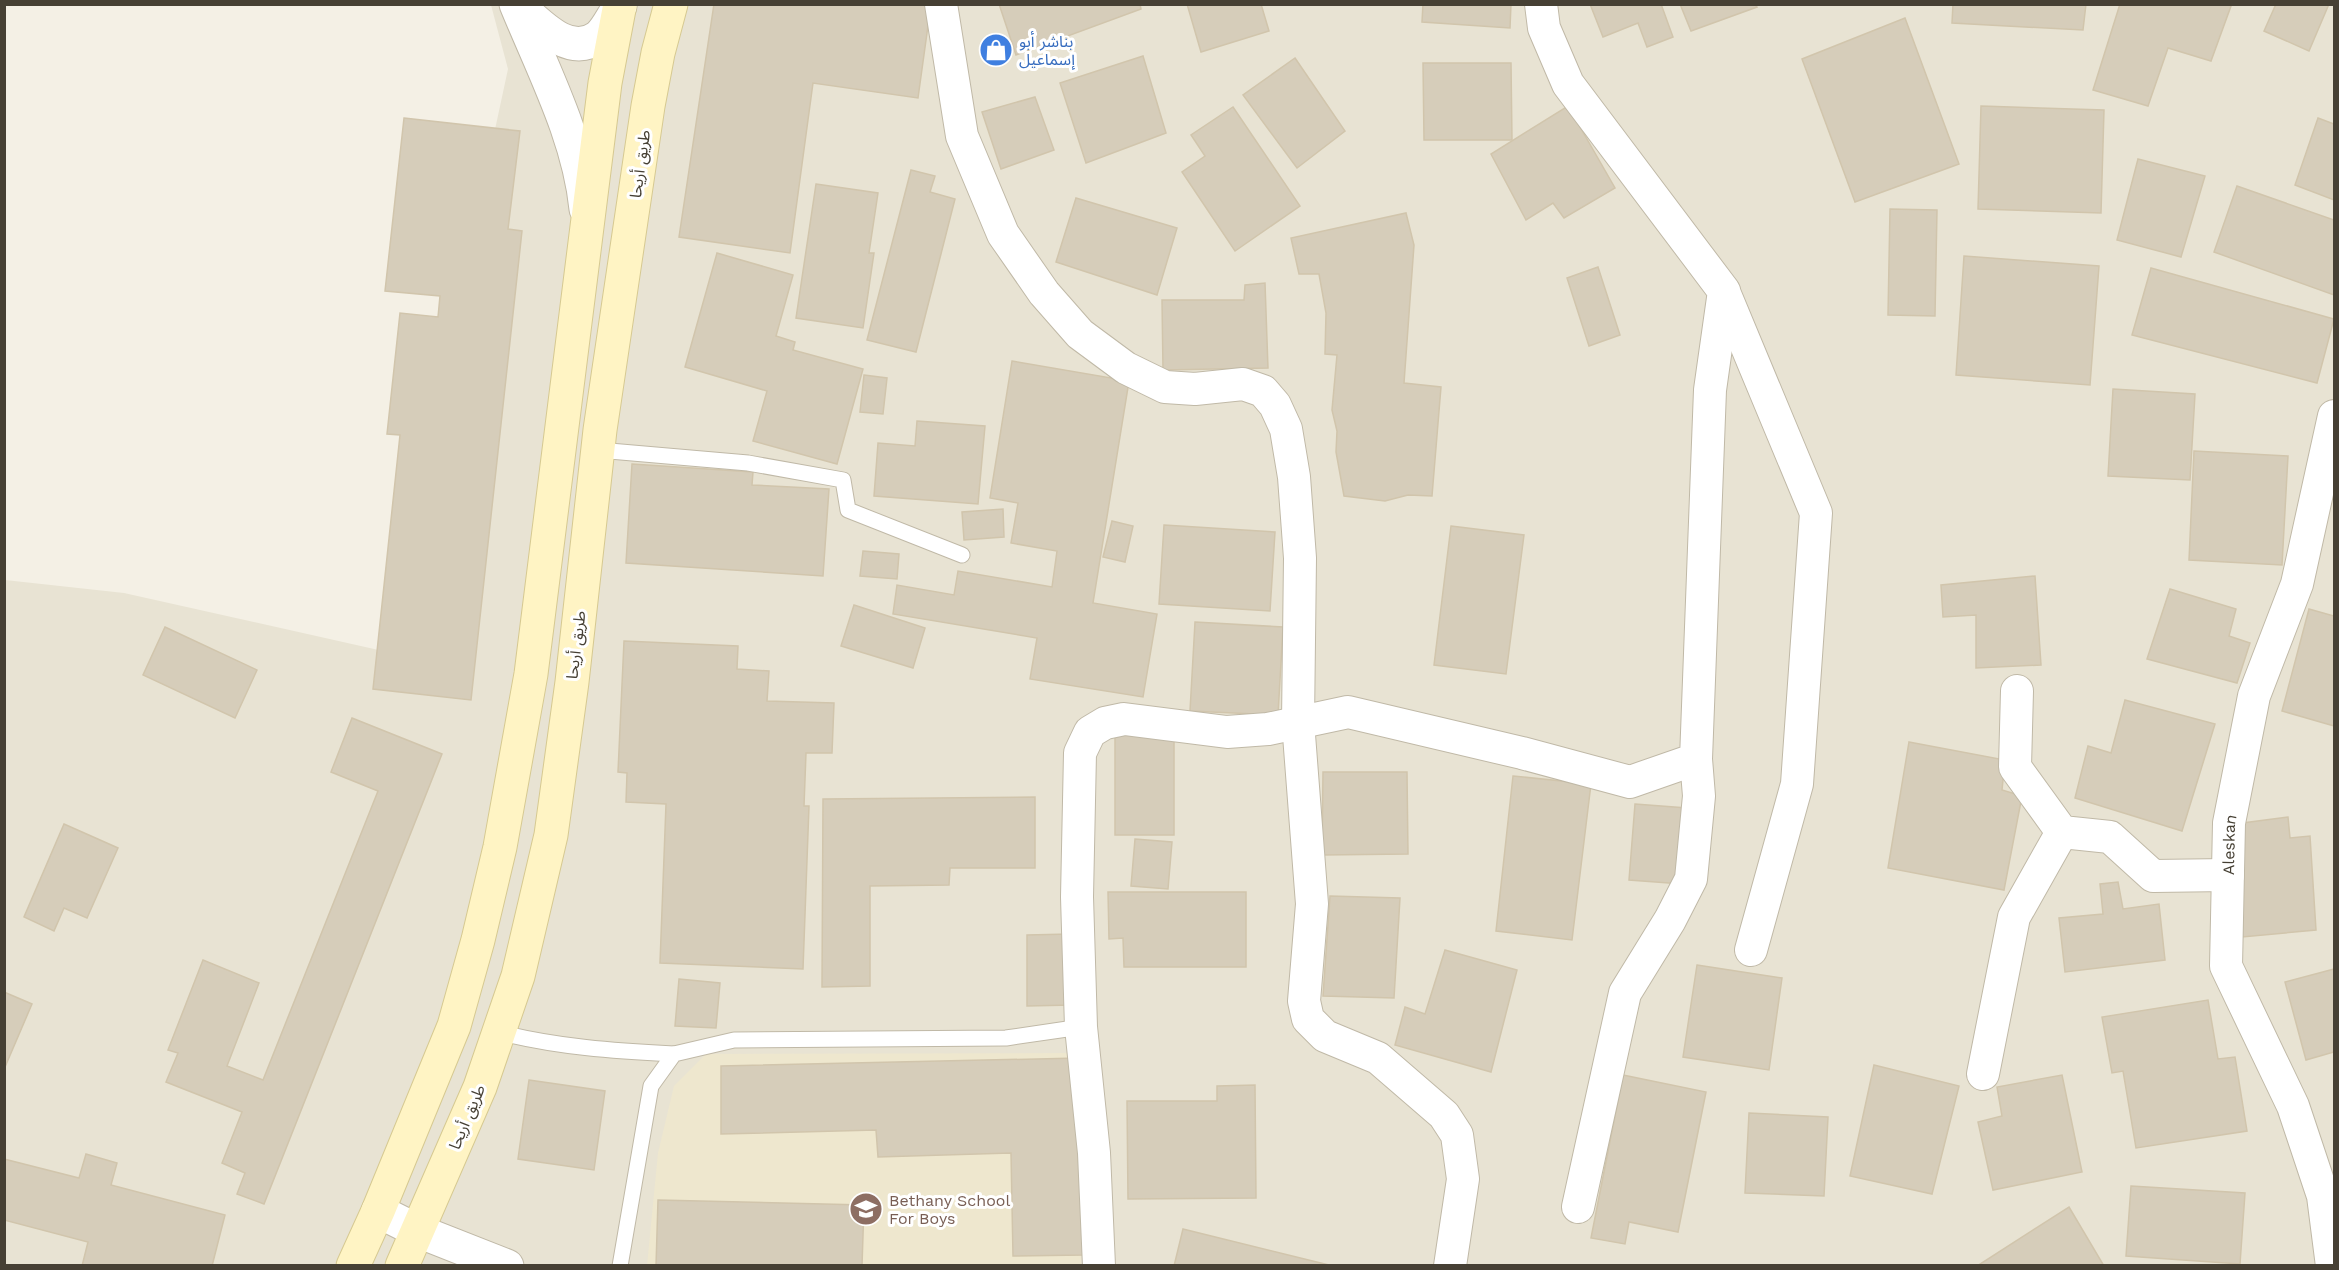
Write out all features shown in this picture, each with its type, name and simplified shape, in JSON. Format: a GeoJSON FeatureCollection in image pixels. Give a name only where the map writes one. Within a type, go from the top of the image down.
{"type":"FeatureCollection","features":[{"type":"Feature","properties":{"kind":"main road","name":"طريق أريحا"},"geometry":{"type":"LineString","coordinates":[[402,1266],[480,1087],[518,976],[551,835],[598,450],[648,105],[671,4]]}},
{"type":"Feature","properties":{"kind":"main road"},"geometry":{"type":"LineString","coordinates":[[353,1266],[454,1026],[478,940],[500,847],[531,674],[605,83],[620,5]]}},
{"type":"Feature","properties":{"kind":"street"},"geometry":{"type":"LineString","coordinates":[[517,4],[548,33],[566,42],[584,45],[599,36],[620,5]]}},
{"type":"Feature","properties":{"kind":"street"},"geometry":{"type":"LineString","coordinates":[[517,4],[573,147],[584,184],[588,222]]}},
{"type":"Feature","properties":{"kind":"street"},"geometry":{"type":"LineString","coordinates":[[941,4],[962,136],[1003,234],[1044,293],[1080,334],[1126,368],[1165,387],[1195,388],[1243,384],[1263,392],[1275,405],[1286,429],[1294,477],[1300,558],[1298,722],[1312,904],[1304,1001],[1308,1019],[1325,1036],[1378,1058],[1444,1114],[1457,1135],[1463,1179],[1450,1266]]}},
{"type":"Feature","properties":{"kind":"street"},"geometry":{"type":"LineString","coordinates":[[1541,4],[1544,28],[1568,84],[1724,291],[1816,513],[1797,784],[1751,950]]}},
{"type":"Feature","properties":{"kind":"street"},"geometry":{"type":"LineString","coordinates":[[1578,1207],[1625,993],[1670,920],[1691,879],[1699,796],[1696,759],[1710,390],[1724,291]]}},
{"type":"Feature","properties":{"kind":"street","name":"Aleskan"},"geometry":{"type":"LineString","coordinates":[[2332,1266],[2323,1196],[2293,1106],[2226,966],[2229,823],[2254,696],[2296,584],[2330,449],[2334,416]]}},
{"type":"Feature","properties":{"kind":"street"},"geometry":{"type":"LineString","coordinates":[[2017,691],[2015,767],[2062,832],[2110,837],[2153,876],[2228,875]]}},
{"type":"Feature","properties":{"kind":"street"},"geometry":{"type":"LineString","coordinates":[[1098,1266],[1094,1153],[1084,1076],[1081,1027],[1077,897],[1080,753],[1089,732],[1105,723],[1124,719],[1227,732],[1268,729],[1348,712],[1522,753],[1630,782],[1696,759]]}},
{"type":"Feature","properties":{"kind":"street"},"geometry":{"type":"LineString","coordinates":[[1983,1074],[2014,916],[2062,832]]}},
{"type":"Feature","properties":{"kind":"street"},"geometry":{"type":"LineString","coordinates":[[378,1211],[418,1231],[507,1266]]}},
{"type":"Feature","properties":{"kind":"lane"},"geometry":{"type":"LineString","coordinates":[[598,450],[747,464],[843,480],[848,510],[962,555]]}},
{"type":"Feature","properties":{"kind":"lane"},"geometry":{"type":"LineString","coordinates":[[498,1032],[542,1043],[616,1051],[674,1054],[734,1040],[1006,1038],[1081,1027]]}},
{"type":"Feature","properties":{"kind":"lane"},"geometry":{"type":"LineString","coordinates":[[620,1266],[651,1086],[674,1054]]}},
{"type":"Feature","properties":{"kind":"shaded area"},"geometry":{"type":"Polygon","coordinates":[[[491,5],[2334,5],[2334,1265],[5,1266],[5,580],[124,593],[383,651],[508,69],[491,5]]]}},
{"type":"Feature","properties":{"kind":"shaded area","name":"Bethany School For Boys"},"geometry":{"type":"Polygon","coordinates":[[[1076,1053],[1081,1265],[647,1266],[658,1153],[674,1086],[706,1054],[1076,1053]]]}},
{"type":"Feature","properties":{"kind":"building"},"geometry":{"type":"Polygon","coordinates":[[[714,4],[931,4],[918,98],[813,83],[790,253],[679,237],[714,4]]]}},
{"type":"Feature","properties":{"kind":"building"},"geometry":{"type":"Polygon","coordinates":[[[999,4],[1140,4],[1141,9],[1016,55],[999,4]]]}},
{"type":"Feature","properties":{"kind":"building"},"geometry":{"type":"Polygon","coordinates":[[[1187,4],[1261,4],[1269,31],[1201,52],[1187,4]]]}},
{"type":"Feature","properties":{"kind":"building"},"geometry":{"type":"Polygon","coordinates":[[[1423,4],[1511,4],[1510,28],[1422,22],[1423,4]]]}},
{"type":"Feature","properties":{"kind":"building"},"geometry":{"type":"Polygon","coordinates":[[[1590,4],[1661,4],[1673,37],[1647,47],[1638,23],[1603,37],[1590,4]]]}},
{"type":"Feature","properties":{"kind":"building"},"geometry":{"type":"Polygon","coordinates":[[[1680,4],[1755,4],[1757,7],[1691,31],[1680,4]]]}},
{"type":"Feature","properties":{"kind":"building"},"geometry":{"type":"Polygon","coordinates":[[[1953,4],[2086,4],[2083,30],[1952,23],[1953,4]]]}},
{"type":"Feature","properties":{"kind":"building"},"geometry":{"type":"Polygon","coordinates":[[[2120,4],[2227,4],[2231,6],[2211,61],[2168,48],[2148,106],[2093,90],[2120,4]]]}},
{"type":"Feature","properties":{"kind":"building"},"geometry":{"type":"Polygon","coordinates":[[[2276,4],[2329,4],[2309,51],[2264,31],[2276,4]]]}},
{"type":"Feature","properties":{"kind":"building"},"geometry":{"type":"Polygon","coordinates":[[[1905,18],[1959,164],[1855,202],[1802,59],[1905,18]]]}},
{"type":"Feature","properties":{"kind":"building"},"geometry":{"type":"Polygon","coordinates":[[[1143,56],[1166,133],[1086,163],[1060,83],[1143,56]]]}},
{"type":"Feature","properties":{"kind":"building"},"geometry":{"type":"Polygon","coordinates":[[[1295,58],[1345,131],[1297,168],[1243,95],[1295,58]]]}},
{"type":"Feature","properties":{"kind":"building"},"geometry":{"type":"Polygon","coordinates":[[[1423,63],[1511,63],[1512,140],[1424,140],[1423,63]]]}},
{"type":"Feature","properties":{"kind":"building"},"geometry":{"type":"Polygon","coordinates":[[[1035,97],[1054,150],[1001,169],[982,112],[1035,97]]]}},
{"type":"Feature","properties":{"kind":"building"},"geometry":{"type":"Polygon","coordinates":[[[1568,106],[1615,188],[1564,218],[1553,203],[1526,220],[1491,154],[1568,106]]]}},
{"type":"Feature","properties":{"kind":"building"},"geometry":{"type":"Polygon","coordinates":[[[1981,106],[2104,110],[2101,213],[1978,209],[1981,106]]]}},
{"type":"Feature","properties":{"kind":"building"},"geometry":{"type":"Polygon","coordinates":[[[1233,107],[1300,206],[1235,251],[1182,172],[1205,156],[1191,135],[1233,107]]]}},
{"type":"Feature","properties":{"kind":"building"},"geometry":{"type":"Polygon","coordinates":[[[404,118],[520,131],[508,229],[522,231],[471,700],[373,689],[400,435],[387,434],[400,313],[438,317],[440,296],[385,291],[404,118]]]}},
{"type":"Feature","properties":{"kind":"building"},"geometry":{"type":"Polygon","coordinates":[[[2318,118],[2334,124],[2334,200],[2295,185],[2318,118]]]}},
{"type":"Feature","properties":{"kind":"building"},"geometry":{"type":"Polygon","coordinates":[[[2138,159],[2205,176],[2181,257],[2117,240],[2138,159]]]}},
{"type":"Feature","properties":{"kind":"building"},"geometry":{"type":"Polygon","coordinates":[[[911,170],[935,176],[930,192],[955,199],[916,352],[867,340],[911,170]]]}},
{"type":"Feature","properties":{"kind":"building"},"geometry":{"type":"Polygon","coordinates":[[[816,184],[878,193],[869,253],[874,253],[863,328],[796,318],[816,184]]]}},
{"type":"Feature","properties":{"kind":"building"},"geometry":{"type":"Polygon","coordinates":[[[2237,186],[2334,220],[2334,295],[2214,252],[2237,186]]]}},
{"type":"Feature","properties":{"kind":"building"},"geometry":{"type":"Polygon","coordinates":[[[1076,198],[1177,228],[1157,295],[1056,262],[1076,198]]]}},
{"type":"Feature","properties":{"kind":"building"},"geometry":{"type":"Polygon","coordinates":[[[1890,209],[1937,210],[1935,316],[1888,315],[1890,209]]]}},
{"type":"Feature","properties":{"kind":"building"},"geometry":{"type":"Polygon","coordinates":[[[1406,213],[1414,245],[1404,383],[1441,387],[1432,496],[1408,495],[1385,501],[1344,496],[1336,452],[1337,431],[1332,410],[1337,355],[1325,354],[1326,313],[1319,274],[1299,274],[1291,238],[1406,213]]]}},
{"type":"Feature","properties":{"kind":"building"},"geometry":{"type":"Polygon","coordinates":[[[717,253],[793,275],[776,336],[795,342],[793,350],[863,369],[837,464],[753,441],[767,391],[685,367],[717,253]]]}},
{"type":"Feature","properties":{"kind":"building"},"geometry":{"type":"Polygon","coordinates":[[[1964,256],[2099,266],[2090,385],[1956,375],[1964,256]]]}},
{"type":"Feature","properties":{"kind":"building"},"geometry":{"type":"Polygon","coordinates":[[[1598,267],[1620,335],[1589,346],[1567,278],[1598,267]]]}},
{"type":"Feature","properties":{"kind":"building"},"geometry":{"type":"Polygon","coordinates":[[[2151,268],[2334,319],[2317,383],[2132,335],[2151,268]]]}},
{"type":"Feature","properties":{"kind":"building"},"geometry":{"type":"Polygon","coordinates":[[[1265,283],[1268,368],[1163,370],[1162,300],[1244,300],[1245,285],[1265,283]]]}},
{"type":"Feature","properties":{"kind":"building"},"geometry":{"type":"Polygon","coordinates":[[[1012,361],[1129,381],[1093,603],[1157,614],[1143,697],[1030,679],[1037,638],[893,614],[897,585],[954,595],[958,571],[1052,587],[1057,551],[1011,543],[1018,503],[990,498],[1012,361]]]}},
{"type":"Feature","properties":{"kind":"building"},"geometry":{"type":"Polygon","coordinates":[[[864,375],[887,378],[883,414],[860,412],[864,375]]]}},
{"type":"Feature","properties":{"kind":"building"},"geometry":{"type":"Polygon","coordinates":[[[2113,389],[2195,394],[2190,480],[2108,476],[2113,389]]]}},
{"type":"Feature","properties":{"kind":"building"},"geometry":{"type":"Polygon","coordinates":[[[917,421],[985,426],[978,504],[874,496],[878,443],[915,446],[917,421]]]}},
{"type":"Feature","properties":{"kind":"building"},"geometry":{"type":"Polygon","coordinates":[[[2194,451],[2288,456],[2282,565],[2189,560],[2194,451]]]}},
{"type":"Feature","properties":{"kind":"building"},"geometry":{"type":"Polygon","coordinates":[[[632,464],[753,472],[752,485],[829,489],[823,576],[626,563],[632,464]]]}},
{"type":"Feature","properties":{"kind":"building"},"geometry":{"type":"Polygon","coordinates":[[[1003,509],[1004,537],[964,540],[962,512],[1003,509]]]}},
{"type":"Feature","properties":{"kind":"building"},"geometry":{"type":"Polygon","coordinates":[[[1112,521],[1133,526],[1125,562],[1103,557],[1112,521]]]}},
{"type":"Feature","properties":{"kind":"building"},"geometry":{"type":"Polygon","coordinates":[[[1164,525],[1275,532],[1270,611],[1159,604],[1164,525]]]}},
{"type":"Feature","properties":{"kind":"building"},"geometry":{"type":"Polygon","coordinates":[[[1451,526],[1524,535],[1506,674],[1434,665],[1451,526]]]}},
{"type":"Feature","properties":{"kind":"building"},"geometry":{"type":"Polygon","coordinates":[[[863,551],[899,554],[897,579],[860,576],[863,551]]]}},
{"type":"Feature","properties":{"kind":"building"},"geometry":{"type":"Polygon","coordinates":[[[2035,576],[2041,665],[1976,668],[1976,615],[1943,617],[1941,585],[2035,576]]]}},
{"type":"Feature","properties":{"kind":"building"},"geometry":{"type":"Polygon","coordinates":[[[2170,589],[2236,609],[2229,636],[2250,643],[2237,683],[2147,659],[2170,589]]]}},
{"type":"Feature","properties":{"kind":"building"},"geometry":{"type":"Polygon","coordinates":[[[854,605],[925,628],[913,668],[841,646],[854,605]]]}},
{"type":"Feature","properties":{"kind":"building"},"geometry":{"type":"Polygon","coordinates":[[[2309,609],[2334,616],[2334,726],[2282,711],[2309,609]]]}},
{"type":"Feature","properties":{"kind":"building"},"geometry":{"type":"Polygon","coordinates":[[[1195,622],[1283,627],[1278,715],[1190,711],[1195,622]]]}},
{"type":"Feature","properties":{"kind":"building"},"geometry":{"type":"Polygon","coordinates":[[[165,627],[257,670],[235,718],[143,675],[165,627]]]}},
{"type":"Feature","properties":{"kind":"building"},"geometry":{"type":"Polygon","coordinates":[[[624,641],[738,646],[737,669],[769,671],[767,701],[834,703],[832,753],[806,753],[804,806],[809,806],[803,969],[660,963],[666,804],[626,802],[627,773],[618,772],[624,641]]]}},
{"type":"Feature","properties":{"kind":"building"},"geometry":{"type":"Polygon","coordinates":[[[2125,700],[2215,724],[2182,831],[2075,798],[2088,746],[2111,753],[2125,700]]]}},
{"type":"Feature","properties":{"kind":"building"},"geometry":{"type":"Polygon","coordinates":[[[352,718],[442,754],[264,1204],[237,1194],[245,1173],[222,1163],[242,1112],[166,1082],[178,1053],[168,1050],[203,960],[259,983],[227,1066],[263,1080],[378,791],[331,772],[352,718]]]}},
{"type":"Feature","properties":{"kind":"building"},"geometry":{"type":"Polygon","coordinates":[[[1115,732],[1174,732],[1174,835],[1115,835],[1115,732]]]}},
{"type":"Feature","properties":{"kind":"building"},"geometry":{"type":"Polygon","coordinates":[[[1909,742],[2005,760],[2002,790],[2022,796],[2004,890],[1888,868],[1909,742]]]}},
{"type":"Feature","properties":{"kind":"building"},"geometry":{"type":"Polygon","coordinates":[[[1323,772],[1407,772],[1408,854],[1322,855],[1323,772]]]}},
{"type":"Feature","properties":{"kind":"building"},"geometry":{"type":"Polygon","coordinates":[[[1513,776],[1591,784],[1572,940],[1496,931],[1513,776]]]}},
{"type":"Feature","properties":{"kind":"building"},"geometry":{"type":"Polygon","coordinates":[[[1035,797],[1035,868],[950,868],[949,885],[870,886],[870,986],[822,987],[823,799],[1035,797]]]}},
{"type":"Feature","properties":{"kind":"building"},"geometry":{"type":"Polygon","coordinates":[[[1635,804],[1687,808],[1682,884],[1629,880],[1635,804]]]}},
{"type":"Feature","properties":{"kind":"building"},"geometry":{"type":"Polygon","coordinates":[[[2288,817],[2290,838],[2310,836],[2316,930],[2242,937],[2235,824],[2288,817]]]}},
{"type":"Feature","properties":{"kind":"building"},"geometry":{"type":"Polygon","coordinates":[[[64,824],[118,848],[87,918],[64,908],[54,931],[24,917],[64,824]]]}},
{"type":"Feature","properties":{"kind":"building"},"geometry":{"type":"Polygon","coordinates":[[[1135,839],[1172,842],[1168,889],[1131,886],[1135,839]]]}},
{"type":"Feature","properties":{"kind":"building"},"geometry":{"type":"Polygon","coordinates":[[[2118,882],[2123,909],[2159,904],[2165,960],[2065,972],[2059,918],[2103,914],[2100,884],[2118,882]]]}},
{"type":"Feature","properties":{"kind":"building"},"geometry":{"type":"Polygon","coordinates":[[[1108,892],[1246,892],[1246,967],[1124,967],[1123,938],[1109,939],[1108,892]]]}},
{"type":"Feature","properties":{"kind":"building"},"geometry":{"type":"Polygon","coordinates":[[[1330,896],[1400,898],[1394,998],[1323,996],[1330,896]]]}},
{"type":"Feature","properties":{"kind":"building"},"geometry":{"type":"Polygon","coordinates":[[[1070,934],[1072,1005],[1027,1006],[1027,935],[1070,934]]]}},
{"type":"Feature","properties":{"kind":"building"},"geometry":{"type":"Polygon","coordinates":[[[1445,950],[1517,970],[1491,1072],[1395,1045],[1405,1007],[1425,1014],[1445,950]]]}},
{"type":"Feature","properties":{"kind":"building"},"geometry":{"type":"Polygon","coordinates":[[[1697,965],[1782,978],[1769,1070],[1683,1057],[1697,965]]]}},
{"type":"Feature","properties":{"kind":"building"},"geometry":{"type":"Polygon","coordinates":[[[2334,969],[2334,1052],[2306,1060],[2285,982],[2334,969]]]}},
{"type":"Feature","properties":{"kind":"building"},"geometry":{"type":"Polygon","coordinates":[[[679,979],[720,983],[716,1028],[675,1026],[679,979]]]}},
{"type":"Feature","properties":{"kind":"building"},"geometry":{"type":"Polygon","coordinates":[[[4,992],[32,1004],[5,1067],[4,1067],[4,992]]]}},
{"type":"Feature","properties":{"kind":"building"},"geometry":{"type":"Polygon","coordinates":[[[2208,1000],[2218,1059],[2235,1057],[2247,1131],[2136,1148],[2123,1071],[2112,1073],[2102,1017],[2208,1000]]]}},
{"type":"Feature","properties":{"kind":"building"},"geometry":{"type":"Polygon","coordinates":[[[1078,1058],[1083,1255],[1013,1256],[1011,1153],[878,1157],[876,1130],[721,1134],[721,1066],[1078,1058]]]}},
{"type":"Feature","properties":{"kind":"building"},"geometry":{"type":"Polygon","coordinates":[[[1874,1065],[1959,1086],[1932,1194],[1850,1176],[1874,1065]]]}},
{"type":"Feature","properties":{"kind":"building"},"geometry":{"type":"Polygon","coordinates":[[[1623,1075],[1706,1092],[1678,1232],[1629,1222],[1625,1244],[1591,1238],[1623,1075]]]}},
{"type":"Feature","properties":{"kind":"building"},"geometry":{"type":"Polygon","coordinates":[[[2062,1075],[2082,1172],[1993,1190],[1978,1122],[2002,1116],[1997,1087],[2062,1075]]]}},
{"type":"Feature","properties":{"kind":"building"},"geometry":{"type":"Polygon","coordinates":[[[529,1080],[605,1091],[594,1170],[518,1159],[529,1080]]]}},
{"type":"Feature","properties":{"kind":"building"},"geometry":{"type":"Polygon","coordinates":[[[1255,1085],[1256,1198],[1128,1199],[1127,1101],[1217,1101],[1217,1086],[1255,1085]]]}},
{"type":"Feature","properties":{"kind":"building"},"geometry":{"type":"Polygon","coordinates":[[[1749,1113],[1828,1117],[1824,1196],[1745,1193],[1749,1113]]]}},
{"type":"Feature","properties":{"kind":"building"},"geometry":{"type":"Polygon","coordinates":[[[86,1154],[117,1163],[111,1185],[225,1215],[212,1266],[82,1266],[88,1242],[4,1220],[4,1159],[79,1178],[86,1154]]]}},
{"type":"Feature","properties":{"kind":"building"},"geometry":{"type":"Polygon","coordinates":[[[2131,1186],[2245,1193],[2240,1264],[2126,1256],[2131,1186]]]}},
{"type":"Feature","properties":{"kind":"building"},"geometry":{"type":"Polygon","coordinates":[[[658,1200],[864,1205],[862,1266],[656,1266],[658,1200]]]}},
{"type":"Feature","properties":{"kind":"building"},"geometry":{"type":"Polygon","coordinates":[[[2069,1207],[2104,1266],[1977,1266],[2069,1207]]]}},
{"type":"Feature","properties":{"kind":"building"},"geometry":{"type":"Polygon","coordinates":[[[1183,1229],[1333,1266],[1174,1266],[1183,1229]]]}},
{"type":"Feature","properties":{"kind":"place","name":"بناشر أبو إسماعيل"},"geometry":{"type":"Point","coordinates":[996,50]}},
{"type":"Feature","properties":{"kind":"place","name":"Bethany School For Boys"},"geometry":{"type":"Point","coordinates":[866,1209]}}]}
